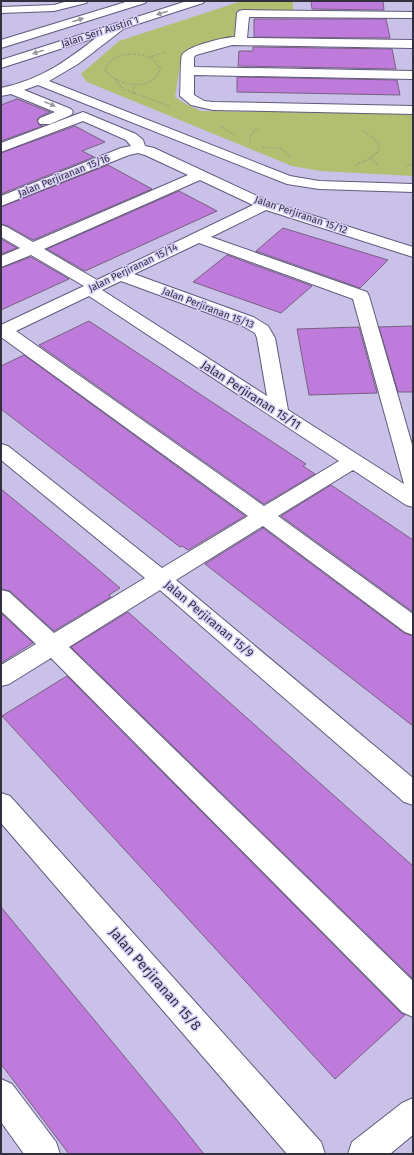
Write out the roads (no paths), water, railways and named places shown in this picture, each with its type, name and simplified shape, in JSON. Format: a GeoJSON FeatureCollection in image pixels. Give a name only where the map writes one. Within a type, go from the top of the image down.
{"type":"FeatureCollection","features":[{"type":"Feature","properties":{"kind":"street"},"geometry":{"type":"LineString","coordinates":[[1,10],[54,8],[82,1]]}},
{"type":"Feature","properties":{"kind":"street","name":"Jalan Seri Austin 1"},"geometry":{"type":"LineString","coordinates":[[1,44],[141,1]]}},
{"type":"Feature","properties":{"kind":"street","name":"Jalan Seri Austin 1"},"geometry":{"type":"LineString","coordinates":[[1,64],[199,1]]}},
{"type":"Feature","properties":{"kind":"street"},"geometry":{"type":"LineString","coordinates":[[299,1],[300,14]]}},
{"type":"Feature","properties":{"kind":"street"},"geometry":{"type":"LineString","coordinates":[[241,41],[242,13],[413,16]]}},
{"type":"Feature","properties":{"kind":"street"},"geometry":{"type":"LineString","coordinates":[[7,91],[38,81],[59,71],[118,27]]}},
{"type":"Feature","properties":{"kind":"street"},"geometry":{"type":"LineString","coordinates":[[413,44],[224,42],[192,52],[188,56],[187,96],[191,100],[202,104],[413,110]]}},
{"type":"Feature","properties":{"kind":"street"},"geometry":{"type":"LineString","coordinates":[[188,71],[413,76]]}},
{"type":"Feature","properties":{"kind":"street"},"geometry":{"type":"LineString","coordinates":[[38,81],[287,180],[319,185],[413,188]]}},
{"type":"Feature","properties":{"kind":"street"},"geometry":{"type":"LineString","coordinates":[[1,138],[66,112],[7,91]]}},
{"type":"Feature","properties":{"kind":"street"},"geometry":{"type":"LineString","coordinates":[[1,148],[83,116],[131,136],[138,143],[138,150]]}},
{"type":"Feature","properties":{"kind":"street","name":"Jalan Perjiranan 15/12"},"geometry":{"type":"LineString","coordinates":[[138,150],[200,175],[265,205],[413,252]]}},
{"type":"Feature","properties":{"kind":"street","name":"Jalan Perjiranan 15/16"},"geometry":{"type":"LineString","coordinates":[[1,201],[138,150]]}},
{"type":"Feature","properties":{"kind":"street"},"geometry":{"type":"LineString","coordinates":[[1,262],[200,175]]}},
{"type":"Feature","properties":{"kind":"street","name":"Jalan Perjiranan 15/14"},"geometry":{"type":"LineString","coordinates":[[3,331],[265,205]]}},
{"type":"Feature","properties":{"kind":"street","name":"Jalan Perjiranan 15/11"},"geometry":{"type":"LineString","coordinates":[[1,230],[93,288],[413,500]]}},
{"type":"Feature","properties":{"kind":"street"},"geometry":{"type":"LineString","coordinates":[[197,237],[361,296],[413,483]]}},
{"type":"Feature","properties":{"kind":"street","name":"Jalan Perjiranan 15/13"},"geometry":{"type":"LineString","coordinates":[[120,275],[247,321],[262,330],[266,338],[279,412]]}},
{"type":"Feature","properties":{"kind":"street"},"geometry":{"type":"LineString","coordinates":[[3,331],[262,515],[413,626]]}},
{"type":"Feature","properties":{"kind":"street","name":"Jalan Perjiranan 15/9"},"geometry":{"type":"LineString","coordinates":[[1,450],[161,579],[413,794]]}},
{"type":"Feature","properties":{"kind":"street"},"geometry":{"type":"LineString","coordinates":[[1,677],[353,460]]}},
{"type":"Feature","properties":{"kind":"street"},"geometry":{"type":"LineString","coordinates":[[1,598],[52,645],[413,1002]]}},
{"type":"Feature","properties":{"kind":"street","name":"Jalan Perjiranan 15/8"},"geometry":{"type":"LineString","coordinates":[[1,804],[309,1154]]}},
{"type":"Feature","properties":{"kind":"street"},"geometry":{"type":"LineString","coordinates":[[1,1095],[44,1154]]}},
{"type":"Feature","properties":{"kind":"street"},"geometry":{"type":"LineString","coordinates":[[364,1154],[413,1114]]}}]}
